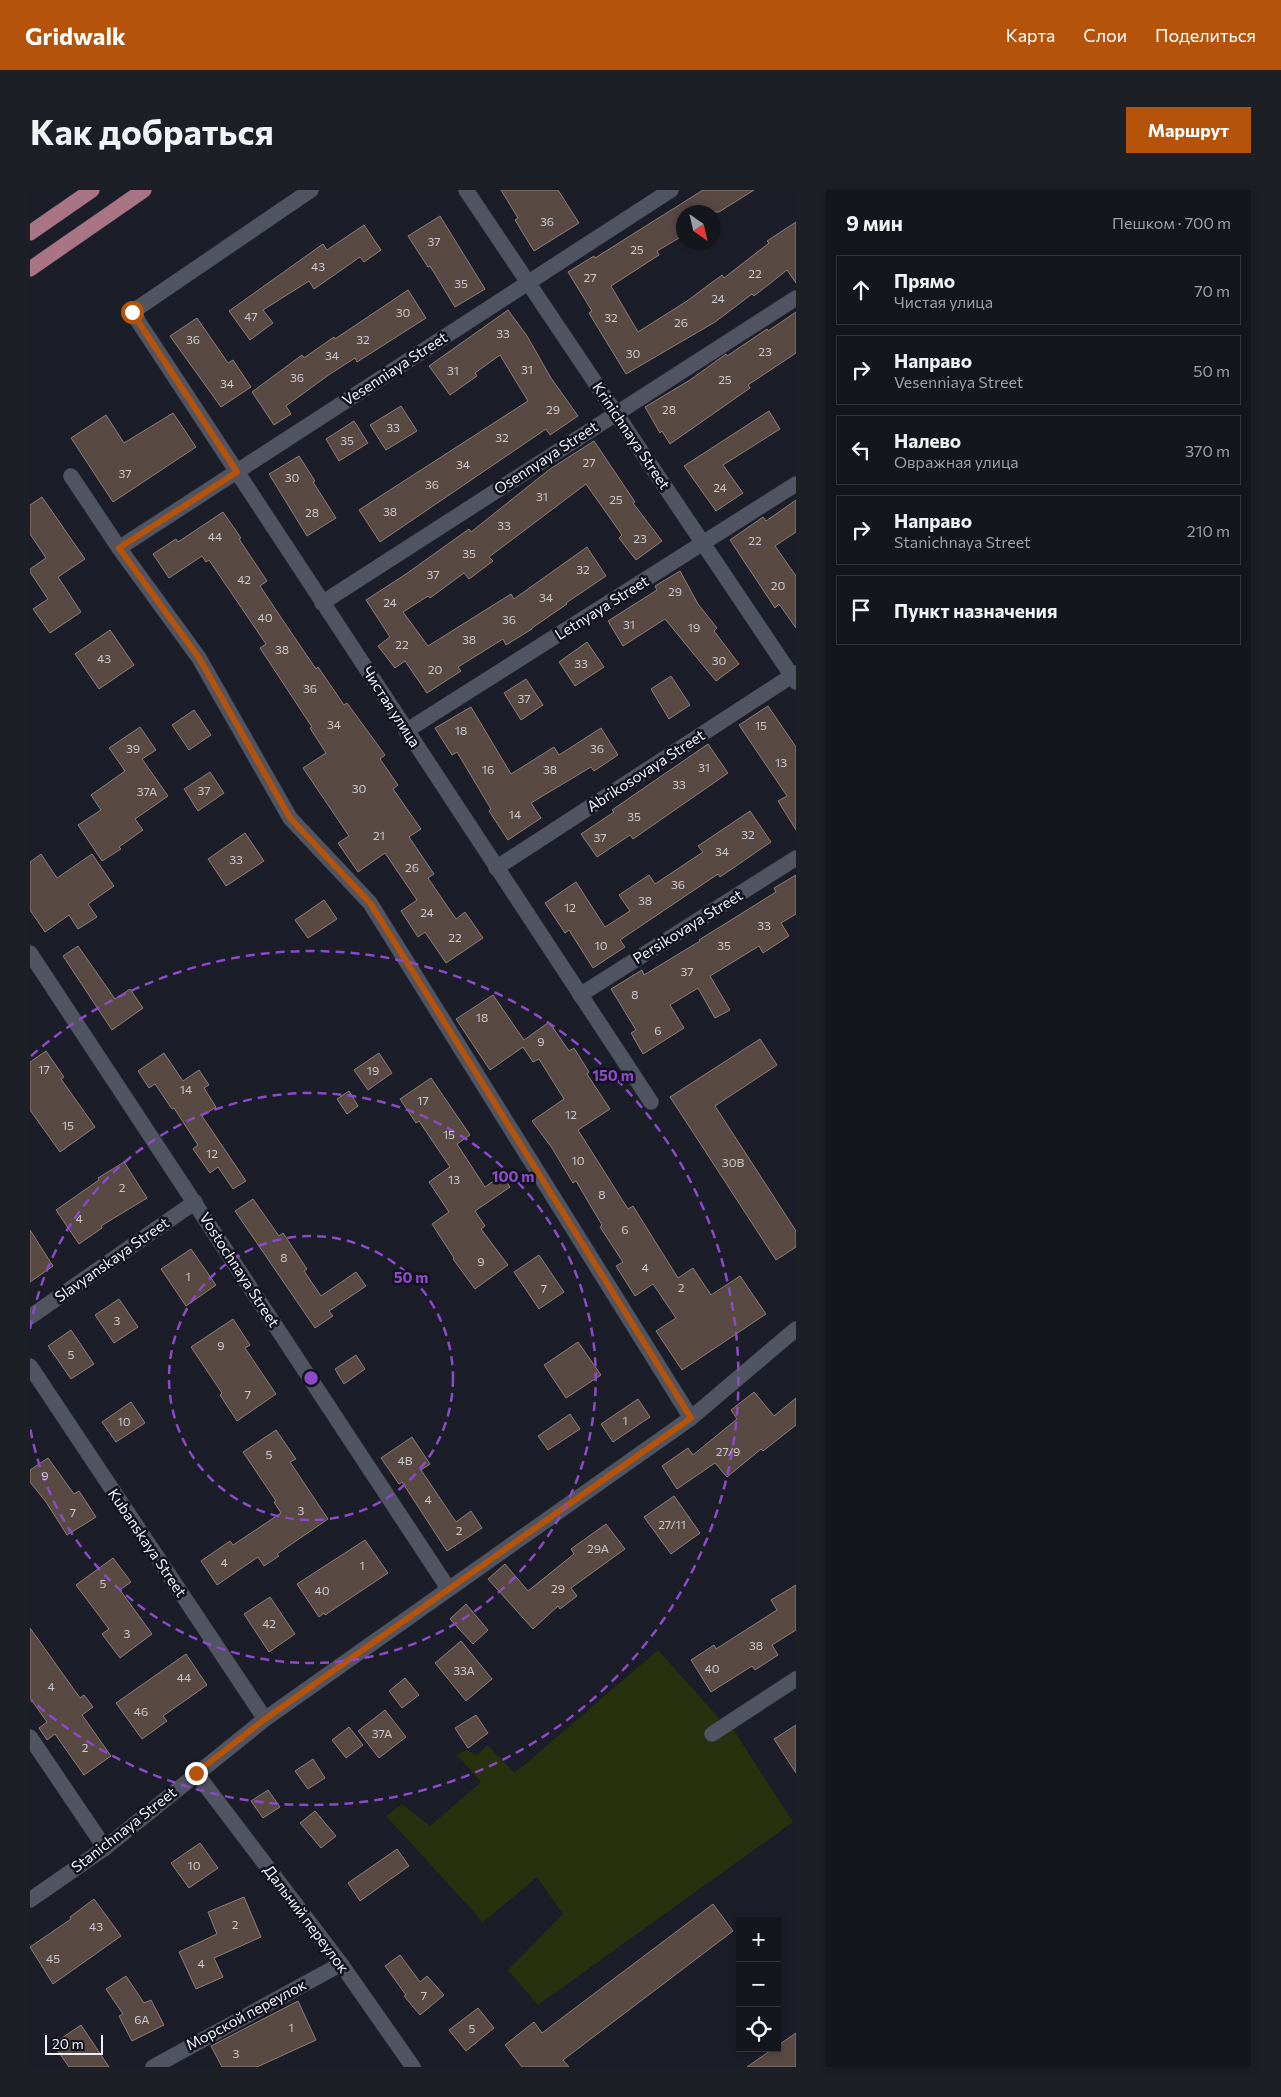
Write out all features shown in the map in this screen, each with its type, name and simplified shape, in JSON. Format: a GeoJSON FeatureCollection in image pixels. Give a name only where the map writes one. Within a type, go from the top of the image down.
{"type":"FeatureCollection","features":[{"type":"Feature","properties":{"kind":"main road"},"geometry":{"type":"LineString","coordinates":[[30,233],[92,190]]}},
{"type":"Feature","properties":{"kind":"main road"},"geometry":{"type":"LineString","coordinates":[[30,269],[144,190]]}},
{"type":"Feature","properties":{"kind":"street","name":"Чистая улица"},"geometry":{"type":"LineString","coordinates":[[311,190],[132,312],[651,1102]]}},
{"type":"Feature","properties":{"kind":"street","name":"Krinichnaya Street"},"geometry":{"type":"LineString","coordinates":[[466,190],[703,544],[795,677]]}},
{"type":"Feature","properties":{"kind":"street","name":"Vesenniaya Street"},"geometry":{"type":"LineString","coordinates":[[119,548],[671,190]]}},
{"type":"Feature","properties":{"kind":"street","name":"Osennyaya Street"},"geometry":{"type":"LineString","coordinates":[[322,603],[796,298]]}},
{"type":"Feature","properties":{"kind":"street"},"geometry":{"type":"LineString","coordinates":[[71,476],[119,548],[199,658],[290,818],[370,903],[691,1418]]}},
{"type":"Feature","properties":{"kind":"street","name":"Letnyaya Street"},"geometry":{"type":"LineString","coordinates":[[406,731],[796,484]]}},
{"type":"Feature","properties":{"kind":"street","name":"Abrikosovaya Street"},"geometry":{"type":"LineString","coordinates":[[496,868],[795,677]]}},
{"type":"Feature","properties":{"kind":"street","name":"Persikovaya Street"},"geometry":{"type":"LineString","coordinates":[[580,995],[796,858]]}},
{"type":"Feature","properties":{"kind":"street","name":"Vostochnaya Street"},"geometry":{"type":"LineString","coordinates":[[30,953],[448,1588]]}},
{"type":"Feature","properties":{"kind":"street","name":"Slavyanskaya Street"},"geometry":{"type":"LineString","coordinates":[[30,1317],[195,1202]]}},
{"type":"Feature","properties":{"kind":"street","name":"Stanichnaya Street"},"geometry":{"type":"LineString","coordinates":[[30,1900],[105,1848],[265,1719],[691,1418],[796,1329]]}},
{"type":"Feature","properties":{"kind":"street","name":"Kubanskaya Street"},"geometry":{"type":"LineString","coordinates":[[30,1366],[265,1719]]}},
{"type":"Feature","properties":{"kind":"street"},"geometry":{"type":"LineString","coordinates":[[712,1734],[796,1679]]}},
{"type":"Feature","properties":{"kind":"street"},"geometry":{"type":"LineString","coordinates":[[30,1737],[105,1848]]}},
{"type":"Feature","properties":{"kind":"street","name":"Дальний переулок"},"geometry":{"type":"LineString","coordinates":[[196,1773],[341,1964],[412,2067]]}},
{"type":"Feature","properties":{"kind":"street","name":"Морской переулок"},"geometry":{"type":"LineString","coordinates":[[153,2067],[341,1964]]}},
{"type":"Feature","properties":{"kind":"green space"},"geometry":{"type":"Polygon","coordinates":[[[658,1650],[719,1718],[704,1741],[733,1729],[793,1822],[538,2005],[508,1970],[563,1914],[537,1877],[483,1922],[386,1816],[402,1804],[430,1826],[481,1782],[457,1755],[466,1750],[477,1755],[487,1745],[515,1773],[658,1650]]]}},
{"type":"Feature","properties":{"kind":"building"},"geometry":{"type":"Polygon","coordinates":[[[501,190],[558,190],[579,223],[534,251],[515,220],[518,218],[501,190]]]}},
{"type":"Feature","properties":{"kind":"building"},"geometry":{"type":"Polygon","coordinates":[[[703,190],[754,190],[721,211],[721,205],[679,205],[703,190]]]}},
{"type":"Feature","properties":{"kind":"building"},"geometry":{"type":"Polygon","coordinates":[[[676,207],[676,240],[657,251],[659,255],[611,286],[638,332],[687,301],[722,275],[724,278],[769,243],[767,241],[796,222],[796,283],[787,270],[754,296],[752,294],[715,322],[626,374],[589,313],[592,311],[568,272],[594,256],[595,258],[676,207]]]}},
{"type":"Feature","properties":{"kind":"building"},"geometry":{"type":"Polygon","coordinates":[[[440,216],[485,289],[455,307],[430,266],[428,267],[408,236],[440,216]]]}},
{"type":"Feature","properties":{"kind":"building"},"geometry":{"type":"Polygon","coordinates":[[[364,225],[381,250],[364,262],[360,257],[314,289],[309,281],[263,310],[273,323],[250,340],[229,311],[323,244],[327,250],[364,225]]]}},
{"type":"Feature","properties":{"kind":"building"},"geometry":{"type":"Polygon","coordinates":[[[408,290],[426,318],[357,362],[355,358],[330,374],[286,406],[291,414],[274,425],[252,392],[302,355],[304,358],[334,337],[335,339],[408,290]]]}},
{"type":"Feature","properties":{"kind":"building"},"geometry":{"type":"Polygon","coordinates":[[[508,310],[527,336],[551,378],[578,416],[550,435],[546,429],[380,542],[359,510],[528,401],[500,355],[475,373],[477,376],[450,395],[429,366],[508,310]]]}},
{"type":"Feature","properties":{"kind":"building"},"geometry":{"type":"Polygon","coordinates":[[[796,312],[796,353],[748,385],[750,388],[670,444],[662,431],[660,433],[645,407],[690,380],[726,354],[727,356],[796,312]]]}},
{"type":"Feature","properties":{"kind":"building"},"geometry":{"type":"Polygon","coordinates":[[[197,318],[228,363],[233,360],[251,387],[221,407],[170,336],[197,318]]]}},
{"type":"Feature","properties":{"kind":"building"},"geometry":{"type":"Polygon","coordinates":[[[401,406],[417,431],[386,450],[370,425],[401,406]]]}},
{"type":"Feature","properties":{"kind":"building"},"geometry":{"type":"Polygon","coordinates":[[[769,411],[780,429],[723,465],[743,493],[716,511],[684,466],[769,411]]]}},
{"type":"Feature","properties":{"kind":"building"},"geometry":{"type":"Polygon","coordinates":[[[173,413],[196,447],[113,502],[71,438],[106,415],[124,443],[173,413]]]}},
{"type":"Feature","properties":{"kind":"building"},"geometry":{"type":"Polygon","coordinates":[[[354,421],[368,443],[339,461],[326,439],[354,421]]]}},
{"type":"Feature","properties":{"kind":"building"},"geometry":{"type":"Polygon","coordinates":[[[594,441],[635,502],[633,503],[662,541],[636,560],[619,538],[622,535],[586,484],[489,557],[493,561],[469,579],[464,573],[430,598],[428,596],[403,612],[428,646],[511,594],[514,599],[587,547],[606,576],[532,629],[506,645],[503,639],[458,667],[461,671],[427,693],[405,661],[395,668],[378,646],[390,637],[366,600],[469,529],[471,532],[550,469],[594,441]]]}},
{"type":"Feature","properties":{"kind":"building"},"geometry":{"type":"Polygon","coordinates":[[[299,456],[336,518],[307,536],[269,474],[299,456]]]}},
{"type":"Feature","properties":{"kind":"building"},"geometry":{"type":"Polygon","coordinates":[[[42,497],[85,559],[58,577],[81,612],[50,633],[33,609],[48,599],[30,572],[30,569],[46,558],[30,534],[30,505],[42,497]]]}},
{"type":"Feature","properties":{"kind":"building"},"geometry":{"type":"Polygon","coordinates":[[[796,500],[796,532],[775,546],[796,576],[796,628],[779,604],[775,608],[730,540],[763,517],[766,521],[796,500]]]}},
{"type":"Feature","properties":{"kind":"building"},"geometry":{"type":"Polygon","coordinates":[[[223,512],[267,581],[260,586],[282,619],[316,669],[318,667],[344,705],[347,703],[385,755],[380,759],[398,785],[393,789],[421,829],[409,837],[434,874],[428,878],[456,919],[465,912],[483,938],[446,963],[425,932],[418,937],[401,911],[417,900],[385,853],[358,872],[338,843],[349,836],[303,768],[326,753],[310,728],[312,727],[260,648],[266,644],[209,560],[206,562],[202,556],[169,578],[153,554],[176,539],[178,542],[223,512]]]}},
{"type":"Feature","properties":{"kind":"building"},"geometry":{"type":"Polygon","coordinates":[[[680,571],[698,604],[717,628],[714,631],[739,664],[716,681],[665,619],[623,646],[608,621],[657,590],[655,586],[680,571]]]}},
{"type":"Feature","properties":{"kind":"building"},"geometry":{"type":"Polygon","coordinates":[[[110,630],[134,665],[99,689],[75,654],[110,630]]]}},
{"type":"Feature","properties":{"kind":"building"},"geometry":{"type":"Polygon","coordinates":[[[587,642],[604,667],[575,686],[559,662],[587,642]]]}},
{"type":"Feature","properties":{"kind":"building"},"geometry":{"type":"Polygon","coordinates":[[[671,676],[690,705],[669,719],[651,689],[671,676]]]}},
{"type":"Feature","properties":{"kind":"building"},"geometry":{"type":"Polygon","coordinates":[[[526,679],[543,705],[521,720],[504,693],[526,679]]]}},
{"type":"Feature","properties":{"kind":"building"},"geometry":{"type":"Polygon","coordinates":[[[768,706],[796,747],[796,830],[778,801],[787,796],[739,725],[768,706]]]}},
{"type":"Feature","properties":{"kind":"building"},"geometry":{"type":"Polygon","coordinates":[[[471,707],[511,774],[554,747],[559,755],[601,728],[618,755],[594,771],[591,767],[531,803],[541,818],[508,840],[489,811],[491,809],[457,752],[452,755],[435,728],[471,707]]]}},
{"type":"Feature","properties":{"kind":"building"},"geometry":{"type":"Polygon","coordinates":[[[194,710],[211,735],[189,750],[172,725],[194,710]]]}},
{"type":"Feature","properties":{"kind":"building"},"geometry":{"type":"Polygon","coordinates":[[[140,727],[156,750],[142,759],[168,796],[135,819],[143,830],[119,847],[121,849],[102,861],[78,825],[101,810],[91,795],[125,771],[109,748],[140,727]]]}},
{"type":"Feature","properties":{"kind":"building"},"geometry":{"type":"Polygon","coordinates":[[[708,744],[728,773],[633,839],[630,835],[597,857],[581,834],[614,812],[612,810],[708,744]]]}},
{"type":"Feature","properties":{"kind":"building"},"geometry":{"type":"Polygon","coordinates":[[[210,772],[224,793],[198,811],[184,789],[210,772]]]}},
{"type":"Feature","properties":{"kind":"building"},"geometry":{"type":"Polygon","coordinates":[[[750,811],[771,842],[720,877],[718,874],[620,940],[625,947],[593,968],[569,930],[565,933],[545,903],[576,882],[605,927],[630,911],[619,895],[649,875],[655,884],[703,852],[698,846],[750,811]]]}},
{"type":"Feature","properties":{"kind":"building"},"geometry":{"type":"Polygon","coordinates":[[[245,833],[264,861],[226,886],[208,859],[245,833]]]}},
{"type":"Feature","properties":{"kind":"building"},"geometry":{"type":"Polygon","coordinates":[[[41,854],[57,878],[92,854],[114,886],[88,904],[97,917],[78,929],[69,915],[45,932],[30,910],[30,862],[41,854]]]}},
{"type":"Feature","properties":{"kind":"building"},"geometry":{"type":"Polygon","coordinates":[[[796,875],[796,914],[781,923],[789,936],[763,953],[759,946],[710,976],[730,1010],[715,1018],[698,988],[670,1005],[684,1028],[643,1054],[631,1033],[636,1030],[611,989],[642,970],[644,975],[700,941],[776,892],[774,888],[796,875]]]}},
{"type":"Feature","properties":{"kind":"building"},"geometry":{"type":"Polygon","coordinates":[[[324,900],[337,919],[308,938],[295,920],[324,900]]]}},
{"type":"Feature","properties":{"kind":"building"},"geometry":{"type":"Polygon","coordinates":[[[78,946],[115,999],[130,989],[143,1008],[112,1030],[63,956],[78,946]]]}},
{"type":"Feature","properties":{"kind":"building"},"geometry":{"type":"Polygon","coordinates":[[[493,995],[524,1040],[549,1022],[569,1051],[574,1048],[589,1072],[587,1074],[610,1109],[578,1130],[628,1209],[633,1206],[678,1278],[693,1268],[711,1295],[740,1276],[766,1314],[682,1370],[656,1331],[676,1318],[653,1284],[635,1296],[616,1266],[623,1262],[600,1227],[602,1225],[576,1181],[573,1183],[552,1148],[532,1121],[564,1099],[539,1059],[533,1062],[523,1047],[490,1070],[456,1019],[493,995]]]}},
{"type":"Feature","properties":{"kind":"building"},"geometry":{"type":"Polygon","coordinates":[[[760,1039],[777,1065],[715,1106],[796,1231],[796,1247],[776,1260],[670,1097],[760,1039]]]}},
{"type":"Feature","properties":{"kind":"building"},"geometry":{"type":"Polygon","coordinates":[[[46,1051],[64,1077],[61,1079],[95,1127],[60,1152],[30,1110],[30,1062],[46,1051]]]}},
{"type":"Feature","properties":{"kind":"building"},"geometry":{"type":"Polygon","coordinates":[[[164,1053],[183,1081],[199,1070],[209,1085],[204,1088],[216,1107],[202,1116],[246,1181],[233,1189],[218,1167],[210,1173],[193,1149],[198,1145],[174,1108],[172,1109],[155,1084],[149,1088],[138,1071],[164,1053]]]}},
{"type":"Feature","properties":{"kind":"building"},"geometry":{"type":"Polygon","coordinates":[[[379,1053],[392,1073],[368,1090],[354,1070],[379,1053]]]}},
{"type":"Feature","properties":{"kind":"building"},"geometry":{"type":"Polygon","coordinates":[[[431,1078],[470,1135],[457,1144],[485,1187],[502,1175],[510,1187],[475,1211],[485,1226],[481,1229],[508,1265],[475,1289],[453,1259],[432,1224],[449,1212],[429,1182],[450,1167],[419,1121],[416,1123],[400,1099],[431,1078]]]}},
{"type":"Feature","properties":{"kind":"building"},"geometry":{"type":"Polygon","coordinates":[[[349,1091],[358,1106],[347,1114],[337,1099],[349,1091]]]}},
{"type":"Feature","properties":{"kind":"building"},"geometry":{"type":"Polygon","coordinates":[[[124,1162],[147,1198],[101,1226],[102,1228],[79,1244],[56,1210],[99,1180],[98,1178],[124,1162]]]}},
{"type":"Feature","properties":{"kind":"building"},"geometry":{"type":"Polygon","coordinates":[[[253,1199],[279,1236],[283,1233],[307,1269],[304,1271],[321,1296],[356,1272],[366,1286],[329,1311],[333,1316],[315,1328],[235,1211],[253,1199]]]}},
{"type":"Feature","properties":{"kind":"building"},"geometry":{"type":"Polygon","coordinates":[[[30,1230],[53,1266],[30,1282],[30,1230]]]}},
{"type":"Feature","properties":{"kind":"building"},"geometry":{"type":"Polygon","coordinates":[[[191,1249],[216,1285],[186,1306],[161,1269],[191,1249]]]}},
{"type":"Feature","properties":{"kind":"building"},"geometry":{"type":"Polygon","coordinates":[[[539,1255],[564,1292],[539,1309],[514,1272],[539,1255]]]}},
{"type":"Feature","properties":{"kind":"building"},"geometry":{"type":"Polygon","coordinates":[[[119,1299],[138,1327],[114,1343],[95,1315],[119,1299]]]}},
{"type":"Feature","properties":{"kind":"building"},"geometry":{"type":"Polygon","coordinates":[[[233,1319],[250,1345],[245,1348],[276,1394],[237,1421],[220,1395],[222,1393],[191,1347],[233,1319]]]}},
{"type":"Feature","properties":{"kind":"building"},"geometry":{"type":"Polygon","coordinates":[[[71,1330],[94,1364],[71,1379],[48,1346],[71,1330]]]}},
{"type":"Feature","properties":{"kind":"building"},"geometry":{"type":"Polygon","coordinates":[[[578,1342],[601,1375],[566,1398],[544,1365],[578,1342]]]}},
{"type":"Feature","properties":{"kind":"building"},"geometry":{"type":"Polygon","coordinates":[[[356,1355],[365,1369],[344,1384],[335,1369],[356,1355]]]}},
{"type":"Feature","properties":{"kind":"building"},"geometry":{"type":"Polygon","coordinates":[[[754,1392],[774,1416],[796,1398],[796,1425],[763,1451],[761,1449],[727,1477],[715,1463],[677,1489],[662,1466],[688,1448],[693,1455],[737,1419],[731,1410],[754,1392]]]}},
{"type":"Feature","properties":{"kind":"building"},"geometry":{"type":"Polygon","coordinates":[[[638,1399],[650,1417],[613,1442],[601,1424],[638,1399]]]}},
{"type":"Feature","properties":{"kind":"building"},"geometry":{"type":"Polygon","coordinates":[[[131,1402],[145,1423],[116,1442],[102,1422],[131,1402]]]}},
{"type":"Feature","properties":{"kind":"building"},"geometry":{"type":"Polygon","coordinates":[[[570,1414],[580,1429],[548,1450],[538,1436],[570,1414]]]}},
{"type":"Feature","properties":{"kind":"building"},"geometry":{"type":"Polygon","coordinates":[[[276,1430],[296,1459],[290,1462],[328,1519],[277,1554],[279,1556],[264,1566],[258,1557],[217,1585],[201,1561],[230,1541],[233,1545],[281,1513],[274,1502],[276,1501],[243,1452],[276,1430]]]}},
{"type":"Feature","properties":{"kind":"building"},"geometry":{"type":"Polygon","coordinates":[[[412,1437],[430,1464],[421,1470],[456,1522],[471,1511],[482,1528],[447,1551],[402,1482],[399,1484],[381,1458],[412,1437]]]}},
{"type":"Feature","properties":{"kind":"building"},"geometry":{"type":"Polygon","coordinates":[[[48,1458],[74,1494],[79,1491],[96,1517],[67,1535],[46,1502],[30,1482],[30,1470],[48,1458]]]}},
{"type":"Feature","properties":{"kind":"building"},"geometry":{"type":"Polygon","coordinates":[[[674,1496],[700,1533],[671,1554],[644,1517],[674,1496]]]}},
{"type":"Feature","properties":{"kind":"building"},"geometry":{"type":"Polygon","coordinates":[[[606,1524],[625,1549],[571,1588],[577,1596],[560,1609],[558,1606],[533,1629],[488,1579],[505,1564],[528,1591],[574,1554],[571,1549],[606,1524]]]}},
{"type":"Feature","properties":{"kind":"building"},"geometry":{"type":"Polygon","coordinates":[[[365,1540],[388,1573],[325,1615],[324,1613],[319,1617],[297,1584],[365,1540]]]}},
{"type":"Feature","properties":{"kind":"building"},"geometry":{"type":"Polygon","coordinates":[[[113,1558],[131,1582],[120,1590],[152,1634],[120,1658],[102,1634],[109,1629],[76,1585],[113,1558]]]}},
{"type":"Feature","properties":{"kind":"building"},"geometry":{"type":"Polygon","coordinates":[[[796,1585],[796,1630],[772,1645],[778,1655],[755,1670],[752,1666],[711,1692],[691,1660],[714,1645],[716,1649],[777,1610],[771,1600],[796,1585]]]}},
{"type":"Feature","properties":{"kind":"building"},"geometry":{"type":"Polygon","coordinates":[[[270,1597],[295,1634],[269,1652],[244,1614],[270,1597]]]}},
{"type":"Feature","properties":{"kind":"building"},"geometry":{"type":"Polygon","coordinates":[[[466,1604],[488,1630],[473,1644],[450,1619],[466,1604]]]}},
{"type":"Feature","properties":{"kind":"building"},"geometry":{"type":"Polygon","coordinates":[[[30,1628],[80,1698],[84,1695],[93,1707],[82,1715],[111,1756],[84,1775],[55,1734],[47,1740],[39,1728],[47,1722],[30,1698],[30,1628]]]}},
{"type":"Feature","properties":{"kind":"building"},"geometry":{"type":"Polygon","coordinates":[[[461,1641],[492,1679],[466,1701],[435,1663],[461,1641]]]}},
{"type":"Feature","properties":{"kind":"building"},"geometry":{"type":"Polygon","coordinates":[[[186,1654],[207,1685],[163,1716],[167,1721],[142,1739],[116,1703],[186,1654]]]}},
{"type":"Feature","properties":{"kind":"building"},"geometry":{"type":"Polygon","coordinates":[[[405,1678],[419,1695],[402,1708],[389,1691],[405,1678]]]}},
{"type":"Feature","properties":{"kind":"building"},"geometry":{"type":"Polygon","coordinates":[[[385,1710],[406,1737],[379,1758],[358,1731],[385,1710]]]}},
{"type":"Feature","properties":{"kind":"building"},"geometry":{"type":"Polygon","coordinates":[[[476,1715],[488,1733],[468,1748],[455,1728],[476,1715]]]}},
{"type":"Feature","properties":{"kind":"building"},"geometry":{"type":"Polygon","coordinates":[[[796,1725],[796,1773],[774,1739],[796,1725]]]}},
{"type":"Feature","properties":{"kind":"building"},"geometry":{"type":"Polygon","coordinates":[[[349,1727],[363,1745],[346,1758],[332,1740],[349,1727]]]}},
{"type":"Feature","properties":{"kind":"building"},"geometry":{"type":"Polygon","coordinates":[[[313,1759],[325,1778],[308,1789],[295,1771],[313,1759]]]}},
{"type":"Feature","properties":{"kind":"building"},"geometry":{"type":"Polygon","coordinates":[[[268,1790],[280,1807],[263,1818],[251,1801],[268,1790]]]}},
{"type":"Feature","properties":{"kind":"building"},"geometry":{"type":"Polygon","coordinates":[[[315,1811],[336,1836],[321,1848],[300,1823],[315,1811]]]}},
{"type":"Feature","properties":{"kind":"building"},"geometry":{"type":"Polygon","coordinates":[[[200,1843],[218,1868],[189,1888],[171,1863],[200,1843]]]}},
{"type":"Feature","properties":{"kind":"building"},"geometry":{"type":"Polygon","coordinates":[[[397,1849],[409,1866],[360,1901],[348,1883],[397,1849]]]}},
{"type":"Feature","properties":{"kind":"building"},"geometry":{"type":"Polygon","coordinates":[[[244,1897],[261,1937],[214,1958],[223,1977],[196,1989],[179,1952],[217,1934],[208,1912],[244,1897]]]}},
{"type":"Feature","properties":{"kind":"building"},"geometry":{"type":"Polygon","coordinates":[[[94,1899],[121,1936],[53,1984],[30,1947],[71,1919],[70,1917],[94,1899]]]}},
{"type":"Feature","properties":{"kind":"building"},"geometry":{"type":"Polygon","coordinates":[[[713,1904],[733,1931],[563,2060],[569,2067],[522,2067],[505,2045],[534,2022],[542,2033],[713,1904]]]}},
{"type":"Feature","properties":{"kind":"building"},"geometry":{"type":"Polygon","coordinates":[[[400,1955],[420,1982],[427,1976],[444,1995],[420,2015],[404,1996],[406,1995],[385,1966],[400,1955]]]}},
{"type":"Feature","properties":{"kind":"building"},"geometry":{"type":"Polygon","coordinates":[[[126,1976],[144,2003],[151,2000],[164,2025],[132,2041],[119,2016],[123,2014],[106,1989],[126,1976]]]}},
{"type":"Feature","properties":{"kind":"building"},"geometry":{"type":"Polygon","coordinates":[[[298,2001],[316,2040],[257,2067],[222,2067],[211,2046],[298,2001]]]}},
{"type":"Feature","properties":{"kind":"building"},"geometry":{"type":"Polygon","coordinates":[[[478,2008],[494,2028],[466,2051],[449,2030],[478,2008]]]}},
{"type":"Feature","properties":{"kind":"building"},"geometry":{"type":"Polygon","coordinates":[[[81,2025],[109,2067],[69,2067],[53,2044],[81,2025]]]}},
{"type":"Feature","properties":{"kind":"building"},"geometry":{"type":"Polygon","coordinates":[[[796,2033],[796,2067],[747,2067],[768,2052],[781,2052],[781,2043],[796,2033]]]}},
{"type":"Feature","properties":{"kind":"route"},"geometry":{"type":"LineString","coordinates":[[132,312],[237,472],[119,548],[199,658],[290,818],[370,903],[691,1418],[265,1719],[196,1773]]}}]}
